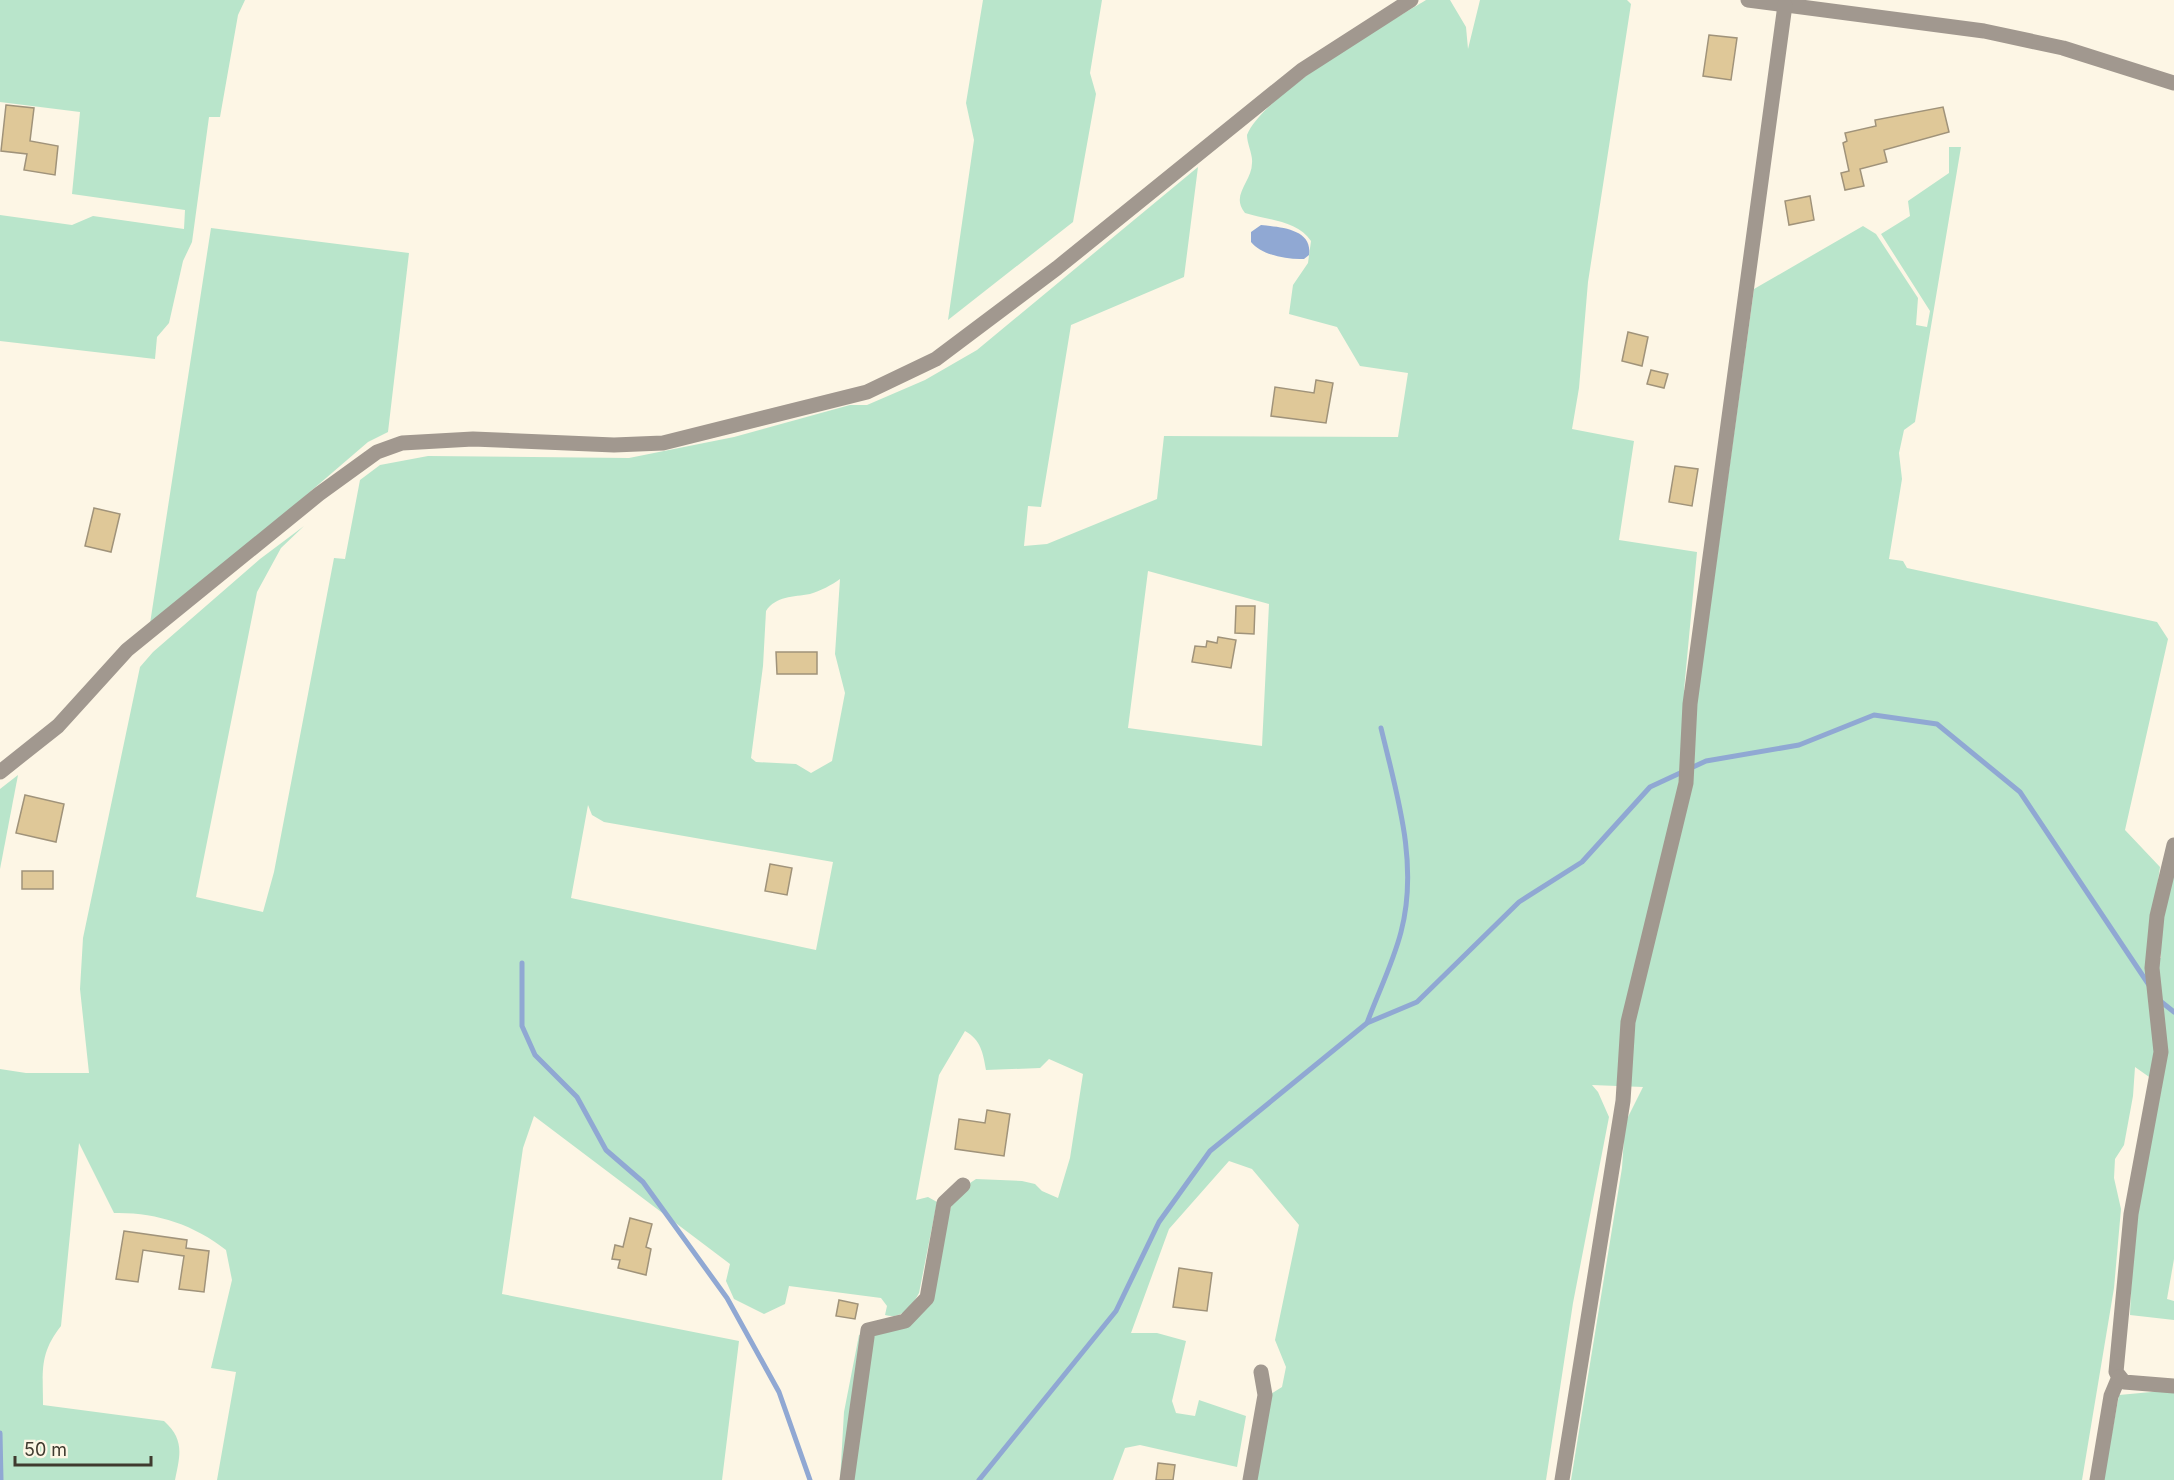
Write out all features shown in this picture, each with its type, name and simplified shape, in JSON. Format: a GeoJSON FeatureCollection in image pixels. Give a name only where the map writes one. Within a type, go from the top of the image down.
{"type":"FeatureCollection","features":[{"type":"Feature","properties":{"kind":"street"},"geometry":{"type":"LineString","coordinates":[[0,772],[58,726],[127,650],[319,494],[377,452],[402,442],[472,439],[614,445],[663,443],[867,392],[936,359],[1057,268],[1302,70],[1411,0]]}},
{"type":"Feature","properties":{"kind":"street"},"geometry":{"type":"LineString","coordinates":[[1748,0],[1984,31],[2063,48],[2174,83]]}},
{"type":"Feature","properties":{"kind":"street"},"geometry":{"type":"LineString","coordinates":[[1562,1480],[1623,1101],[1628,1022],[1686,783],[1690,704],[1785,5]]}},
{"type":"Feature","properties":{"kind":"street"},"geometry":{"type":"LineString","coordinates":[[2174,845],[2157,916],[2152,968],[2161,1052],[2131,1214],[2116,1372],[2124,1382],[2174,1386]]}},
{"type":"Feature","properties":{"kind":"street"},"geometry":{"type":"LineString","coordinates":[[847,1480],[868,1330],[905,1322],[927,1298],[944,1203],[963,1185]]}},
{"type":"Feature","properties":{"kind":"street"},"geometry":{"type":"LineString","coordinates":[[1250,1480],[1265,1395],[1261,1372]]}},
{"type":"Feature","properties":{"kind":"street"},"geometry":{"type":"LineString","coordinates":[[2097,1480],[2111,1396],[2119,1377]]}},
{"type":"Feature","properties":{"kind":"green space"},"geometry":{"type":"Polygon","coordinates":[[[0,0],[245,0],[238,15],[220,117],[209,117],[192,242],[183,261],[169,323],[157,337],[155,359],[0,341],[0,215],[72,225],[93,216],[184,229],[185,210],[72,194],[80,112],[0,102],[0,0]]]}},
{"type":"Feature","properties":{"kind":"green space"},"geometry":{"type":"Polygon","coordinates":[[[983,0],[1102,0],[1090,73],[1096,94],[1073,222],[948,320],[974,140],[966,103],[983,0]]]}},
{"type":"Feature","properties":{"kind":"green space"},"geometry":{"type":"Polygon","coordinates":[[[1426,0],[1450,0],[1466,27],[1468,49],[1480,0],[1627,0],[1631,4],[1588,282],[1579,388],[1572,429],[1634,441],[1619,540],[1697,552],[1684,690],[1698,694],[1754,289],[1863,226],[1876,234],[1918,298],[1916,325],[1927,327],[1930,311],[1881,234],[1910,216],[1908,201],[1949,173],[1949,147],[1961,147],[1915,422],[1904,430],[1899,453],[1902,479],[1889,559],[1903,561],[1907,568],[2157,622],[2168,639],[2125,830],[2160,867],[2147,957],[2161,958],[2160,934],[2174,864],[2174,1259],[2167,1299],[2174,1301],[2174,1320],[2130,1315],[2134,1214],[2162,1086],[2135,1067],[2133,1096],[2124,1145],[2115,1159],[2114,1178],[2121,1209],[2114,1288],[2082,1480],[1571,1480],[1622,1168],[1625,1123],[1643,1087],[1592,1085],[1598,1092],[1609,1117],[1573,1303],[1546,1480],[1253,1480],[1269,1395],[1282,1387],[1286,1367],[1275,1340],[1299,1225],[1252,1169],[1229,1161],[1169,1229],[1131,1333],[1157,1333],[1186,1341],[1172,1401],[1176,1413],[1195,1416],[1199,1400],[1246,1416],[1237,1467],[1140,1445],[1125,1448],[1113,1480],[840,1480],[844,1412],[859,1335],[903,1326],[918,1317],[924,1310],[953,1201],[967,1185],[976,1179],[1022,1181],[1035,1184],[1042,1191],[1058,1198],[1070,1158],[1083,1074],[1049,1059],[1040,1068],[986,1070],[978,1043],[965,1031],[939,1075],[916,1200],[928,1197],[937,1202],[919,1293],[910,1307],[897,1316],[885,1315],[887,1306],[881,1298],[789,1286],[785,1304],[764,1314],[734,1299],[726,1281],[730,1264],[534,1116],[523,1148],[502,1294],[739,1341],[722,1480],[217,1480],[236,1372],[211,1368],[232,1280],[226,1250],[200,1233],[173,1221],[159,1217],[114,1213],[79,1143],[61,1326],[46,1354],[43,1372],[43,1405],[164,1421],[178,1441],[179,1455],[175,1480],[0,1480],[0,1069],[26,1073],[89,1073],[80,989],[83,938],[140,667],[153,652],[260,559],[304,526],[281,548],[257,592],[196,897],[263,912],[274,872],[334,558],[345,559],[360,480],[380,465],[428,456],[629,458],[734,437],[850,405],[867,405],[925,380],[977,350],[1198,167],[1184,277],[1071,325],[1041,507],[1028,506],[1024,546],[1047,544],[1157,499],[1164,436],[1398,437],[1408,373],[1360,366],[1337,327],[1289,314],[1293,285],[1308,263],[1311,241],[1305,234],[1290,225],[1245,213],[1240,200],[1252,163],[1247,135],[1258,118],[1276,100],[1327,62],[1426,0]],[[1148,571],[1128,728],[1262,746],[1269,604],[1148,571]],[[840,579],[822,590],[780,600],[766,611],[763,666],[751,758],[756,762],[796,764],[811,773],[832,761],[845,693],[835,654],[840,579]],[[588,805],[571,898],[816,950],[833,862],[604,822],[592,815],[588,805]]]}},
{"type":"Feature","properties":{"kind":"green space"},"geometry":{"type":"Polygon","coordinates":[[[211,228],[409,253],[388,432],[368,442],[149,630],[211,228]]]}},
{"type":"Feature","properties":{"kind":"green space"},"geometry":{"type":"Polygon","coordinates":[[[18,775],[0,869],[0,789],[18,775]]]}},
{"type":"Feature","properties":{"kind":"green space"},"geometry":{"type":"Polygon","coordinates":[[[2174,1392],[2174,1480],[2103,1480],[2119,1395],[2174,1392]]]}},
{"type":"Feature","properties":{"kind":"water"},"geometry":{"type":"Polygon","coordinates":[[[1261,225],[1294,231],[1301,235],[1309,246],[1309,255],[1304,259],[1290,259],[1275,256],[1255,247],[1251,242],[1251,232],[1261,225]]]}},
{"type":"Feature","properties":{"kind":"building"},"geometry":{"type":"Polygon","coordinates":[[[1709,35],[1737,38],[1731,80],[1703,76],[1709,35]]]}},
{"type":"Feature","properties":{"kind":"building"},"geometry":{"type":"Polygon","coordinates":[[[6,105],[34,108],[30,141],[58,146],[55,175],[24,170],[27,154],[1,151],[6,105]]]}},
{"type":"Feature","properties":{"kind":"building"},"geometry":{"type":"Polygon","coordinates":[[[1943,107],[1949,132],[1884,150],[1887,162],[1860,169],[1864,186],[1845,190],[1841,173],[1849,171],[1843,143],[1847,141],[1845,133],[1876,126],[1875,120],[1943,107]]]}},
{"type":"Feature","properties":{"kind":"building"},"geometry":{"type":"Polygon","coordinates":[[[1810,196],[1814,220],[1789,225],[1785,201],[1810,196]]]}},
{"type":"Feature","properties":{"kind":"building"},"geometry":{"type":"Polygon","coordinates":[[[1628,332],[1648,337],[1642,366],[1622,361],[1628,332]]]}},
{"type":"Feature","properties":{"kind":"building"},"geometry":{"type":"Polygon","coordinates":[[[1651,370],[1668,374],[1664,388],[1647,384],[1651,370]]]}},
{"type":"Feature","properties":{"kind":"building"},"geometry":{"type":"Polygon","coordinates":[[[1316,380],[1333,383],[1326,423],[1271,416],[1275,387],[1314,393],[1316,380]]]}},
{"type":"Feature","properties":{"kind":"building"},"geometry":{"type":"Polygon","coordinates":[[[1675,466],[1698,469],[1692,506],[1669,502],[1675,466]]]}},
{"type":"Feature","properties":{"kind":"building"},"geometry":{"type":"Polygon","coordinates":[[[94,508],[120,514],[111,552],[85,546],[94,508]]]}},
{"type":"Feature","properties":{"kind":"building"},"geometry":{"type":"Polygon","coordinates":[[[1236,606],[1255,606],[1254,634],[1235,633],[1236,606]]]}},
{"type":"Feature","properties":{"kind":"building"},"geometry":{"type":"Polygon","coordinates":[[[1218,637],[1236,640],[1231,668],[1192,662],[1195,646],[1206,647],[1207,641],[1217,643],[1218,637]]]}},
{"type":"Feature","properties":{"kind":"building"},"geometry":{"type":"Polygon","coordinates":[[[776,652],[817,652],[817,674],[777,674],[776,652]]]}},
{"type":"Feature","properties":{"kind":"building"},"geometry":{"type":"Polygon","coordinates":[[[25,795],[64,804],[56,842],[16,833],[25,795]]]}},
{"type":"Feature","properties":{"kind":"building"},"geometry":{"type":"Polygon","coordinates":[[[770,864],[792,868],[787,895],[765,891],[770,864]]]}},
{"type":"Feature","properties":{"kind":"building"},"geometry":{"type":"Polygon","coordinates":[[[22,871],[53,871],[53,889],[22,889],[22,871]]]}},
{"type":"Feature","properties":{"kind":"building"},"geometry":{"type":"Polygon","coordinates":[[[987,1110],[1010,1114],[1004,1156],[955,1149],[959,1119],[985,1123],[987,1110]]]}},
{"type":"Feature","properties":{"kind":"building"},"geometry":{"type":"Polygon","coordinates":[[[630,1218],[652,1224],[646,1247],[651,1249],[646,1275],[618,1268],[620,1260],[612,1259],[615,1245],[623,1247],[630,1218]]]}},
{"type":"Feature","properties":{"kind":"building"},"geometry":{"type":"Polygon","coordinates":[[[124,1231],[187,1240],[186,1248],[209,1251],[204,1292],[179,1289],[184,1256],[143,1250],[138,1282],[116,1279],[124,1231]]]}},
{"type":"Feature","properties":{"kind":"building"},"geometry":{"type":"Polygon","coordinates":[[[1179,1268],[1212,1273],[1207,1311],[1173,1307],[1179,1268]]]}},
{"type":"Feature","properties":{"kind":"building"},"geometry":{"type":"Polygon","coordinates":[[[839,1300],[858,1304],[855,1319],[836,1316],[839,1300]]]}},
{"type":"Feature","properties":{"kind":"building"},"geometry":{"type":"Polygon","coordinates":[[[1158,1463],[1175,1465],[1173,1480],[1156,1480],[1158,1463]]]}},
{"type":"Feature","properties":{"kind":"waterway"},"geometry":{"type":"LineString","coordinates":[[979,1480],[1116,1311],[1159,1222],[1210,1151],[1367,1023],[1417,1002],[1519,902],[1582,862],[1650,787],[1706,761],[1799,745],[1874,715],[1937,724],[2020,792],[2149,985]]}},
{"type":"Feature","properties":{"kind":"waterway"},"geometry":{"type":"LineString","coordinates":[[1367,1023],[1398,944],[1406,906],[1408,881],[1404,830],[1381,728]]}},
{"type":"Feature","properties":{"kind":"waterway"},"geometry":{"type":"LineString","coordinates":[[522,963],[522,1026],[535,1055],[577,1097],[606,1150],[643,1182],[727,1298],[779,1392],[810,1480]]}},
{"type":"Feature","properties":{"kind":"waterway"},"geometry":{"type":"LineString","coordinates":[[2159,1000],[2174,1012]]}},
{"type":"Feature","properties":{"kind":"waterway"},"geometry":{"type":"LineString","coordinates":[[0,1433],[1,1480]]}}]}
